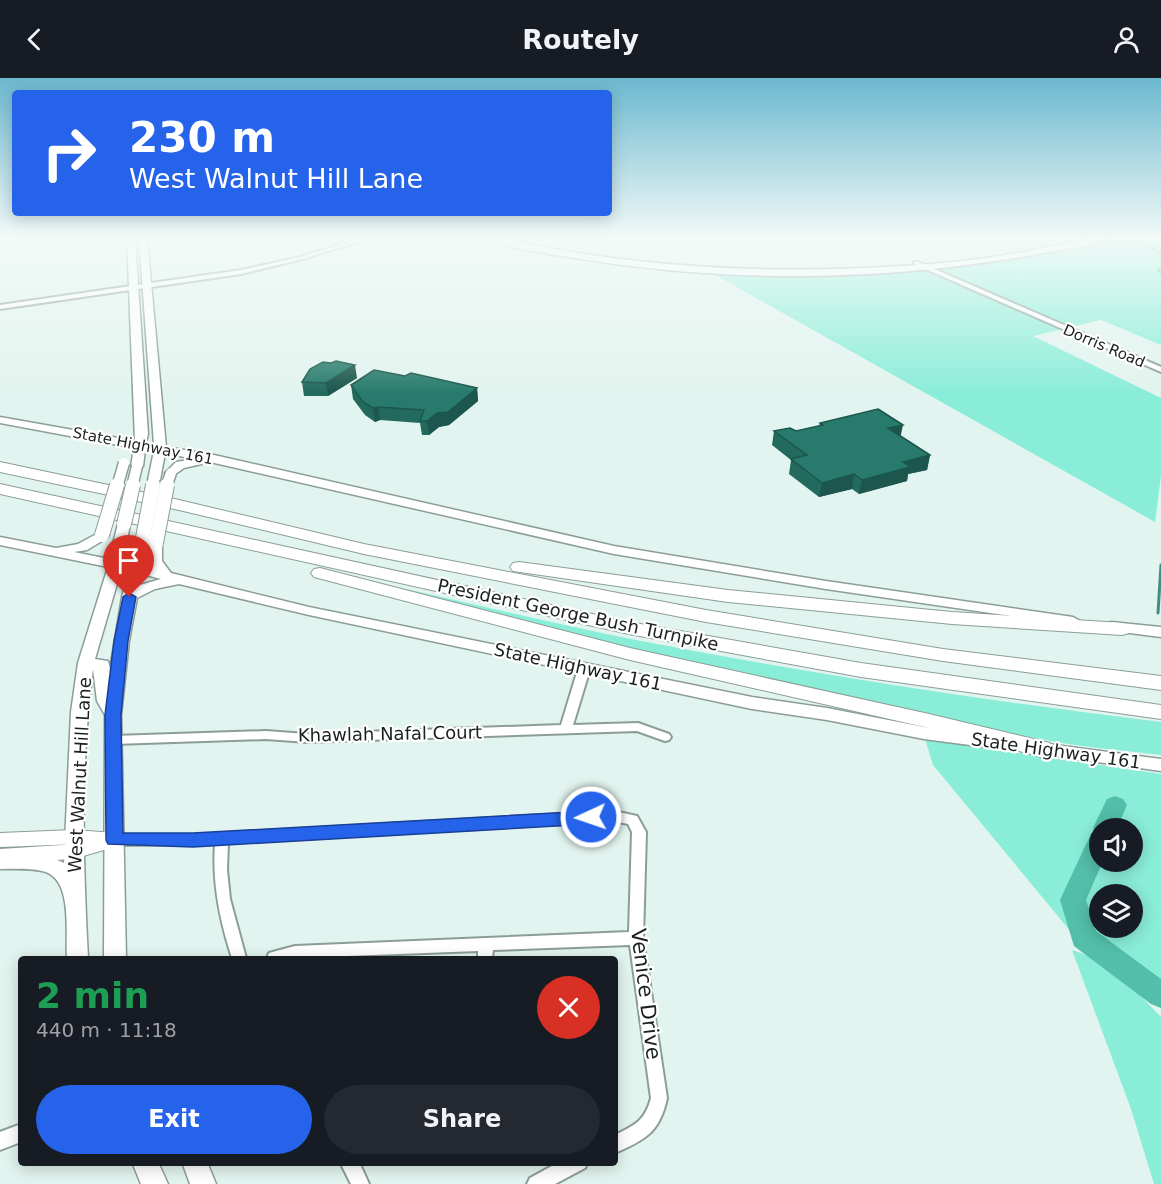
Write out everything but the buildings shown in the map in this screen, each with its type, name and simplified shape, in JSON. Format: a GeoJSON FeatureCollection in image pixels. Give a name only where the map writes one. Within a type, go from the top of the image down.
{"type":"FeatureCollection","features":[{"type":"Feature","properties":{"kind":"highway","name":"President George Bush Turnpike"},"geometry":{"type":"LineString","coordinates":[[0,467],[179,505],[364,549],[783,630],[943,655],[1161,683]]}},
{"type":"Feature","properties":{"kind":"highway","name":"President George Bush Turnpike"},"geometry":{"type":"LineString","coordinates":[[0,489],[556,613],[705,642],[946,683],[1161,712]]}},
{"type":"Feature","properties":{"kind":"highway"},"geometry":{"type":"LineString","coordinates":[[263,547],[316,572],[536,632],[929,721],[1042,749]]}},
{"type":"Feature","properties":{"kind":"highway"},"geometry":{"type":"LineString","coordinates":[[364,549],[464,559],[728,596],[952,618],[1122,628]]}},
{"type":"Feature","properties":{"kind":"main road","name":"West Walnut Hill Lane"},"geometry":{"type":"LineString","coordinates":[[77,956],[74,844],[79,712],[86,663],[115,565],[141,444],[140,383],[133,290]]}},
{"type":"Feature","properties":{"kind":"main road","name":"West Walnut Hill Lane"},"geometry":{"type":"LineString","coordinates":[[115,956],[113,715],[121,641],[129,597],[137,569],[148,545],[160,447],[148,290]]}},
{"type":"Feature","properties":{"kind":"main road"},"geometry":{"type":"LineString","coordinates":[[140,383],[155,381]]}},
{"type":"Feature","properties":{"kind":"main road","name":"State Highway 161"},"geometry":{"type":"LineString","coordinates":[[0,420],[160,447],[623,551],[826,585],[1122,628]]}},
{"type":"Feature","properties":{"kind":"main road"},"geometry":{"type":"LineString","coordinates":[[94,437],[124,434],[141,423]]}},
{"type":"Feature","properties":{"kind":"main road"},"geometry":{"type":"LineString","coordinates":[[53,552],[82,547],[102,536],[126,452],[112,440]]}},
{"type":"Feature","properties":{"kind":"main road"},"geometry":{"type":"LineString","coordinates":[[167,577],[157,567],[148,545],[168,477],[180,465],[214,459]]}},
{"type":"Feature","properties":{"kind":"main road","name":"State Highway 161"},"geometry":{"type":"LineString","coordinates":[[0,541],[137,569],[309,611],[752,703],[827,714],[924,733],[1161,765]]}},
{"type":"Feature","properties":{"kind":"main road"},"geometry":{"type":"LineString","coordinates":[[129,597],[157,583],[183,580]]}},
{"type":"Feature","properties":{"kind":"main road"},"geometry":{"type":"LineString","coordinates":[[1122,628],[1161,632]]}},
{"type":"Feature","properties":{"kind":"main road"},"geometry":{"type":"LineString","coordinates":[[86,663],[102,665],[105,701],[113,715]]}},
{"type":"Feature","properties":{"kind":"main road"},"geometry":{"type":"LineString","coordinates":[[0,861],[47,863],[63,872],[74,889]]}},
{"type":"Feature","properties":{"kind":"main road"},"geometry":{"type":"LineString","coordinates":[[146,1166],[155,1184]]}},
{"type":"Feature","properties":{"kind":"main road"},"geometry":{"type":"LineString","coordinates":[[196,1166],[203,1184]]}},
{"type":"Feature","properties":{"kind":"street"},"geometry":{"type":"LineString","coordinates":[[0,307],[122,290]]}},
{"type":"Feature","properties":{"kind":"street","name":"Dorris Road"},"geometry":{"type":"LineString","coordinates":[[976,290],[1161,370]]}},
{"type":"Feature","properties":{"kind":"street"},"geometry":{"type":"LineString","coordinates":[[566,729],[584,669]]}},
{"type":"Feature","properties":{"kind":"street","name":"Khawlah Nafal Court"},"geometry":{"type":"LineString","coordinates":[[114,740],[266,735],[307,738],[638,727],[665,737]]}},
{"type":"Feature","properties":{"kind":"street","name":"Venice Drive"},"geometry":{"type":"LineString","coordinates":[[222,838],[614,816],[632,820],[639,832],[636,938],[659,1098],[656,1116],[643,1130],[618,1142]]}},
{"type":"Feature","properties":{"kind":"street"},"geometry":{"type":"LineString","coordinates":[[0,856],[115,840],[222,838],[219,868],[226,917],[238,956]]}},
{"type":"Feature","properties":{"kind":"street"},"geometry":{"type":"LineString","coordinates":[[0,840],[74,844]]}},
{"type":"Feature","properties":{"kind":"street"},"geometry":{"type":"LineString","coordinates":[[281,956],[295,952],[486,951],[636,938]]}},
{"type":"Feature","properties":{"kind":"street"},"geometry":{"type":"LineString","coordinates":[[0,1142],[18,1134]]}},
{"type":"Feature","properties":{"kind":"street"},"geometry":{"type":"LineString","coordinates":[[351,1166],[360,1184]]}},
{"type":"Feature","properties":{"kind":"street"},"geometry":{"type":"LineString","coordinates":[[536,1184],[571,1166]]}},
{"type":"Feature","properties":{"kind":"green space"},"geometry":{"type":"Polygon","coordinates":[[[741,290],[1161,290],[1161,345],[1101,320],[1033,336],[1161,398],[1161,476],[1155,522],[741,290]]]}},
{"type":"Feature","properties":{"kind":"green space"},"geometry":{"type":"Polygon","coordinates":[[[395,588],[610,635],[770,665],[965,696],[1161,722],[1161,755],[1055,742],[878,706],[636,650],[395,588]]]}},
{"type":"Feature","properties":{"kind":"green space"},"geometry":{"type":"Polygon","coordinates":[[[925,739],[1161,774],[1161,1009],[1114,963],[1081,944],[933,765],[925,739]]]}},
{"type":"Feature","properties":{"kind":"green space"},"geometry":{"type":"Polygon","coordinates":[[[1072,950],[1108,962],[1161,1017],[1161,1184],[1154,1184],[1131,1109],[1072,950]]]}},
{"type":"Feature","properties":{"kind":"waterway"},"geometry":{"type":"LineString","coordinates":[[1158,613],[1161,565]]}},
{"type":"Feature","properties":{"kind":"waterway"},"geometry":{"type":"LineString","coordinates":[[1109,818],[1115,805]]}},
{"type":"Feature","properties":{"kind":"waterway"},"geometry":{"type":"LineString","coordinates":[[1089,864],[1073,900],[1084,938],[1161,995]]}},
{"type":"Feature","properties":{"kind":"route"},"geometry":{"type":"LineString","coordinates":[[129,597],[121,641],[113,715],[115,840],[193,840],[591,817]]}}]}
